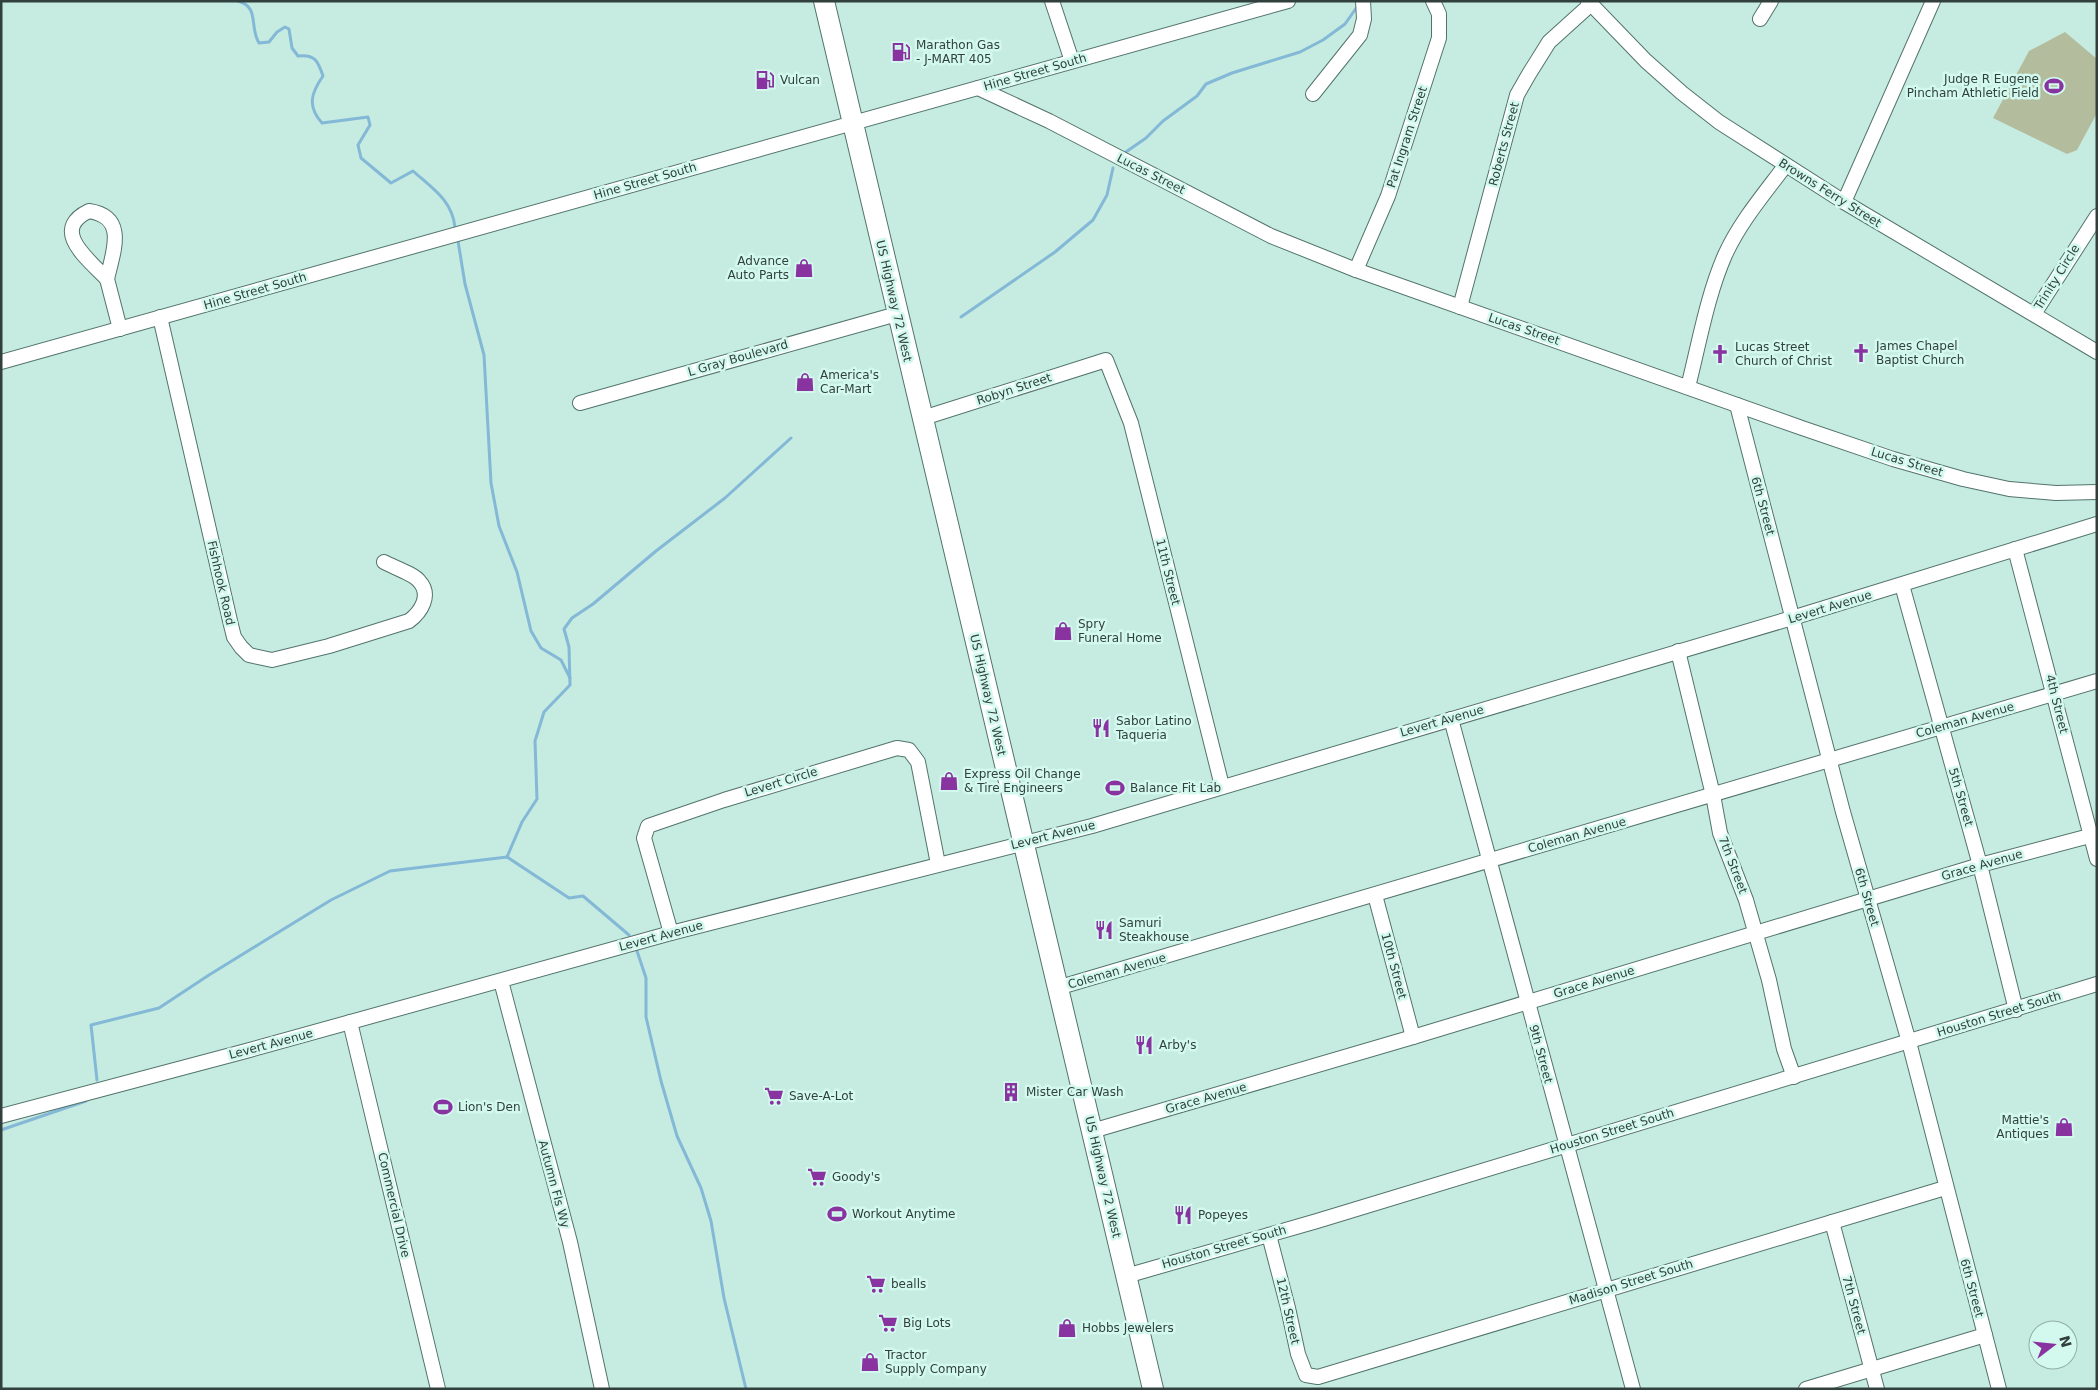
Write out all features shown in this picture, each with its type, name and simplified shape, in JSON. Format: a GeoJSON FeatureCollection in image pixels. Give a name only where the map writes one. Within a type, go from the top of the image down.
{"type":"FeatureCollection","features":[{"type":"Feature","properties":{"kind":"highway","name":"US Highway 72 West"},"geometry":{"type":"LineString","coordinates":[[824,1],[1022,843],[1153,1389]]}},
{"type":"Feature","properties":{"kind":"street"},"geometry":{"type":"LineString","coordinates":[[1052,1],[1072,61]]}},
{"type":"Feature","properties":{"kind":"street","name":"Hine Street South"},"geometry":{"type":"LineString","coordinates":[[1,362],[1288,1]]}},
{"type":"Feature","properties":{"kind":"street"},"geometry":{"type":"LineString","coordinates":[[1313,94],[1360,35],[1364,19],[1363,1]]}},
{"type":"Feature","properties":{"kind":"street","name":"Pat Ingram Street"},"geometry":{"type":"LineString","coordinates":[[1356,270],[1388,196],[1439,38],[1439,14],[1433,1]]}},
{"type":"Feature","properties":{"kind":"street"},"geometry":{"type":"LineString","coordinates":[[1760,19],[1771,1]]}},
{"type":"Feature","properties":{"kind":"street"},"geometry":{"type":"LineString","coordinates":[[1844,202],[1933,1]]}},
{"type":"Feature","properties":{"kind":"street","name":"Browns Ferry Street"},"geometry":{"type":"LineString","coordinates":[[1589,3],[1646,61],[1682,93],[1720,122],[1785,166],[1844,202],[2097,352]]}},
{"type":"Feature","properties":{"kind":"street","name":"Roberts Street"},"geometry":{"type":"LineString","coordinates":[[1460,307],[1518,95],[1528,74],[1550,42],[1589,3]]}},
{"type":"Feature","properties":{"kind":"street","name":"Lucas Street"},"geometry":{"type":"LineString","coordinates":[[978,88],[1050,121],[1271,236],[1356,270],[1893,459],[1962,479],[2032,492],[2097,492]]}},
{"type":"Feature","properties":{"kind":"street"},"geometry":{"type":"LineString","coordinates":[[1688,387],[1717,275],[1726,253],[1751,211],[1785,166]]}},
{"type":"Feature","properties":{"kind":"street"},"geometry":{"type":"LineString","coordinates":[[107,279],[78,249],[73,239],[71,227],[78,216],[89,211],[101,213],[111,221],[115,233],[115,245],[107,279],[120,329]]}},
{"type":"Feature","properties":{"kind":"street","name":"Trinity Circle"},"geometry":{"type":"LineString","coordinates":[[2034,314],[2097,216]]}},
{"type":"Feature","properties":{"kind":"street","name":"L Gray Boulevard"},"geometry":{"type":"LineString","coordinates":[[580,403],[897,314]]}},
{"type":"Feature","properties":{"kind":"street","name":"Fishhook Road"},"geometry":{"type":"LineString","coordinates":[[160,317],[230,625],[234,637],[241,647],[249,655],[272,660],[329,646],[409,621],[418,614],[424,603],[424,591],[419,580],[384,562]]}},
{"type":"Feature","properties":{"kind":"street","name":"Robyn Street"},"geometry":{"type":"LineString","coordinates":[[922,418],[1106,360]]}},
{"type":"Feature","properties":{"kind":"street","name":"11th Street"},"geometry":{"type":"LineString","coordinates":[[1106,360],[1131,424],[1222,786]]}},
{"type":"Feature","properties":{"kind":"street","name":"6th Street"},"geometry":{"type":"LineString","coordinates":[[1736,405],[1867,899],[1908,1042],[1999,1389]]}},
{"type":"Feature","properties":{"kind":"street","name":"Levert Avenue"},"geometry":{"type":"LineString","coordinates":[[1,1116],[501,981],[671,933],[1092,826],[1902,585],[2097,524]]}},
{"type":"Feature","properties":{"kind":"street","name":"4th Street"},"geometry":{"type":"LineString","coordinates":[[2016,549],[2094,835],[2097,859]]}},
{"type":"Feature","properties":{"kind":"street","name":"5th Street"},"geometry":{"type":"LineString","coordinates":[[1902,585],[1980,865],[2016,1010]]}},
{"type":"Feature","properties":{"kind":"street","name":"7th Street"},"geometry":{"type":"LineString","coordinates":[[1678,651],[1713,795],[1720,833],[1746,900],[1769,980],[1784,1049],[1794,1077]]}},
{"type":"Feature","properties":{"kind":"street","name":"Coleman Avenue"},"geometry":{"type":"LineString","coordinates":[[1057,988],[2097,681]]}},
{"type":"Feature","properties":{"kind":"street","name":"9th Street"},"geometry":{"type":"LineString","coordinates":[[1451,719],[1633,1389]]}},
{"type":"Feature","properties":{"kind":"street","name":"Levert Circle"},"geometry":{"type":"LineString","coordinates":[[671,933],[644,838],[648,826],[724,800],[897,748],[909,750],[918,762],[938,864]]}},
{"type":"Feature","properties":{"kind":"street","name":"Grace Avenue"},"geometry":{"type":"LineString","coordinates":[[1092,1131],[1527,1003],[1980,865],[2094,835]]}},
{"type":"Feature","properties":{"kind":"street","name":"10th Street"},"geometry":{"type":"LineString","coordinates":[[1375,895],[1413,1037]]}},
{"type":"Feature","properties":{"kind":"street","name":"Autumn Fls Wy"},"geometry":{"type":"LineString","coordinates":[[501,981],[570,1242],[602,1389]]}},
{"type":"Feature","properties":{"kind":"street","name":"Houston Street South"},"geometry":{"type":"LineString","coordinates":[[1126,1276],[1269,1235],[2097,984]]}},
{"type":"Feature","properties":{"kind":"street","name":"Commercial Drive"},"geometry":{"type":"LineString","coordinates":[[350,1022],[438,1389]]}},
{"type":"Feature","properties":{"kind":"street","name":"Madison Street South"},"geometry":{"type":"LineString","coordinates":[[1318,1377],[1945,1188]]}},
{"type":"Feature","properties":{"kind":"street","name":"7th Street"},"geometry":{"type":"LineString","coordinates":[[1832,1222],[1877,1389]]}},
{"type":"Feature","properties":{"kind":"street","name":"12th Street"},"geometry":{"type":"LineString","coordinates":[[1269,1235],[1298,1354],[1306,1375],[1318,1377]]}},
{"type":"Feature","properties":{"kind":"street"},"geometry":{"type":"LineString","coordinates":[[1806,1389],[1985,1335]]}},
{"type":"Feature","properties":{"kind":"green space","name":"Judge R Eugene Pincham Athletic Field"},"geometry":{"type":"Polygon","coordinates":[[[2065,32],[2097,59],[2097,113],[2077,150],[2067,154],[1993,118],[2029,51],[2065,32]]]}},
{"type":"Feature","properties":{"kind":"waterway"},"geometry":{"type":"LineString","coordinates":[[238,1],[245,4],[252,13],[256,37],[259,43],[269,42],[277,32],[285,27],[289,29],[292,48],[298,56],[308,56],[315,60],[323,76],[313,94],[312,100],[314,111],[322,123],[368,117],[370,125],[358,145],[361,158],[391,183],[413,171],[440,195],[450,209],[455,227]]}},
{"type":"Feature","properties":{"kind":"waterway"},"geometry":{"type":"LineString","coordinates":[[1123,154],[1146,138],[1163,121],[1197,96],[1206,84],[1232,73],[1300,52],[1323,40],[1345,24],[1357,7]]}},
{"type":"Feature","properties":{"kind":"waterway"},"geometry":{"type":"LineString","coordinates":[[961,317],[1055,252],[1093,220],[1107,195],[1113,168]]}},
{"type":"Feature","properties":{"kind":"waterway"},"geometry":{"type":"LineString","coordinates":[[458,241],[465,284],[484,355],[491,483],[499,526],[517,572],[531,631],[541,648],[561,660],[570,678]]}},
{"type":"Feature","properties":{"kind":"waterway"},"geometry":{"type":"LineString","coordinates":[[507,857],[522,822],[537,799],[535,741],[544,712],[570,685],[569,647],[564,629],[572,618],[593,604],[656,551],[725,498],[791,438]]}},
{"type":"Feature","properties":{"kind":"waterway"},"geometry":{"type":"LineString","coordinates":[[97,1080],[91,1025],[159,1008],[331,900],[390,871],[507,857],[569,898],[583,896],[629,935]]}},
{"type":"Feature","properties":{"kind":"waterway"},"geometry":{"type":"LineString","coordinates":[[637,951],[646,978],[646,1017],[661,1081],[677,1136],[701,1188],[711,1221],[724,1298],[746,1389]]}},
{"type":"Feature","properties":{"kind":"waterway"},"geometry":{"type":"LineString","coordinates":[[1,1130],[86,1101]]}},
{"type":"Feature","properties":{"kind":"place","name":"Marathon Gas - J-MART 405"},"geometry":{"type":"Point","coordinates":[901,52]}},
{"type":"Feature","properties":{"kind":"place","name":"Vulcan"},"geometry":{"type":"Point","coordinates":[765,80]}},
{"type":"Feature","properties":{"kind":"place","name":"Judge R Eugene Pincham Athletic Field"},"geometry":{"type":"Point","coordinates":[2054,86]}},
{"type":"Feature","properties":{"kind":"place","name":"Advance Auto Parts"},"geometry":{"type":"Point","coordinates":[804,268]}},
{"type":"Feature","properties":{"kind":"place","name":"James Chapel Baptist Church"},"geometry":{"type":"Point","coordinates":[1861,353]}},
{"type":"Feature","properties":{"kind":"place","name":"Lucas Street Church of Christ"},"geometry":{"type":"Point","coordinates":[1720,354]}},
{"type":"Feature","properties":{"kind":"place","name":"America's Car-Mart"},"geometry":{"type":"Point","coordinates":[805,382]}},
{"type":"Feature","properties":{"kind":"place","name":"Spry Funeral Home"},"geometry":{"type":"Point","coordinates":[1063,631]}},
{"type":"Feature","properties":{"kind":"place","name":"Sabor Latino Taqueria"},"geometry":{"type":"Point","coordinates":[1101,728]}},
{"type":"Feature","properties":{"kind":"place","name":"Express Oil Change & Tire Engineers"},"geometry":{"type":"Point","coordinates":[949,781]}},
{"type":"Feature","properties":{"kind":"place","name":"Balance Fit Lab"},"geometry":{"type":"Point","coordinates":[1115,788]}},
{"type":"Feature","properties":{"kind":"place","name":"Samuri Steakhouse"},"geometry":{"type":"Point","coordinates":[1104,930]}},
{"type":"Feature","properties":{"kind":"place","name":"Arby's"},"geometry":{"type":"Point","coordinates":[1144,1045]}},
{"type":"Feature","properties":{"kind":"place","name":"Mister Car Wash"},"geometry":{"type":"Point","coordinates":[1011,1092]}},
{"type":"Feature","properties":{"kind":"place","name":"Save-A-Lot"},"geometry":{"type":"Point","coordinates":[774,1096]}},
{"type":"Feature","properties":{"kind":"place","name":"Lion's Den"},"geometry":{"type":"Point","coordinates":[443,1107]}},
{"type":"Feature","properties":{"kind":"place","name":"Mattie's Antiques"},"geometry":{"type":"Point","coordinates":[2064,1127]}},
{"type":"Feature","properties":{"kind":"place","name":"Goody's"},"geometry":{"type":"Point","coordinates":[817,1177]}},
{"type":"Feature","properties":{"kind":"place","name":"Workout Anytime"},"geometry":{"type":"Point","coordinates":[837,1214]}},
{"type":"Feature","properties":{"kind":"place","name":"Popeyes"},"geometry":{"type":"Point","coordinates":[1183,1215]}},
{"type":"Feature","properties":{"kind":"place","name":"bealls"},"geometry":{"type":"Point","coordinates":[876,1284]}},
{"type":"Feature","properties":{"kind":"place","name":"Big Lots"},"geometry":{"type":"Point","coordinates":[888,1323]}},
{"type":"Feature","properties":{"kind":"place","name":"Hobbs Jewelers"},"geometry":{"type":"Point","coordinates":[1067,1328]}},
{"type":"Feature","properties":{"kind":"place","name":"Tractor Supply Company"},"geometry":{"type":"Point","coordinates":[870,1362]}}]}
